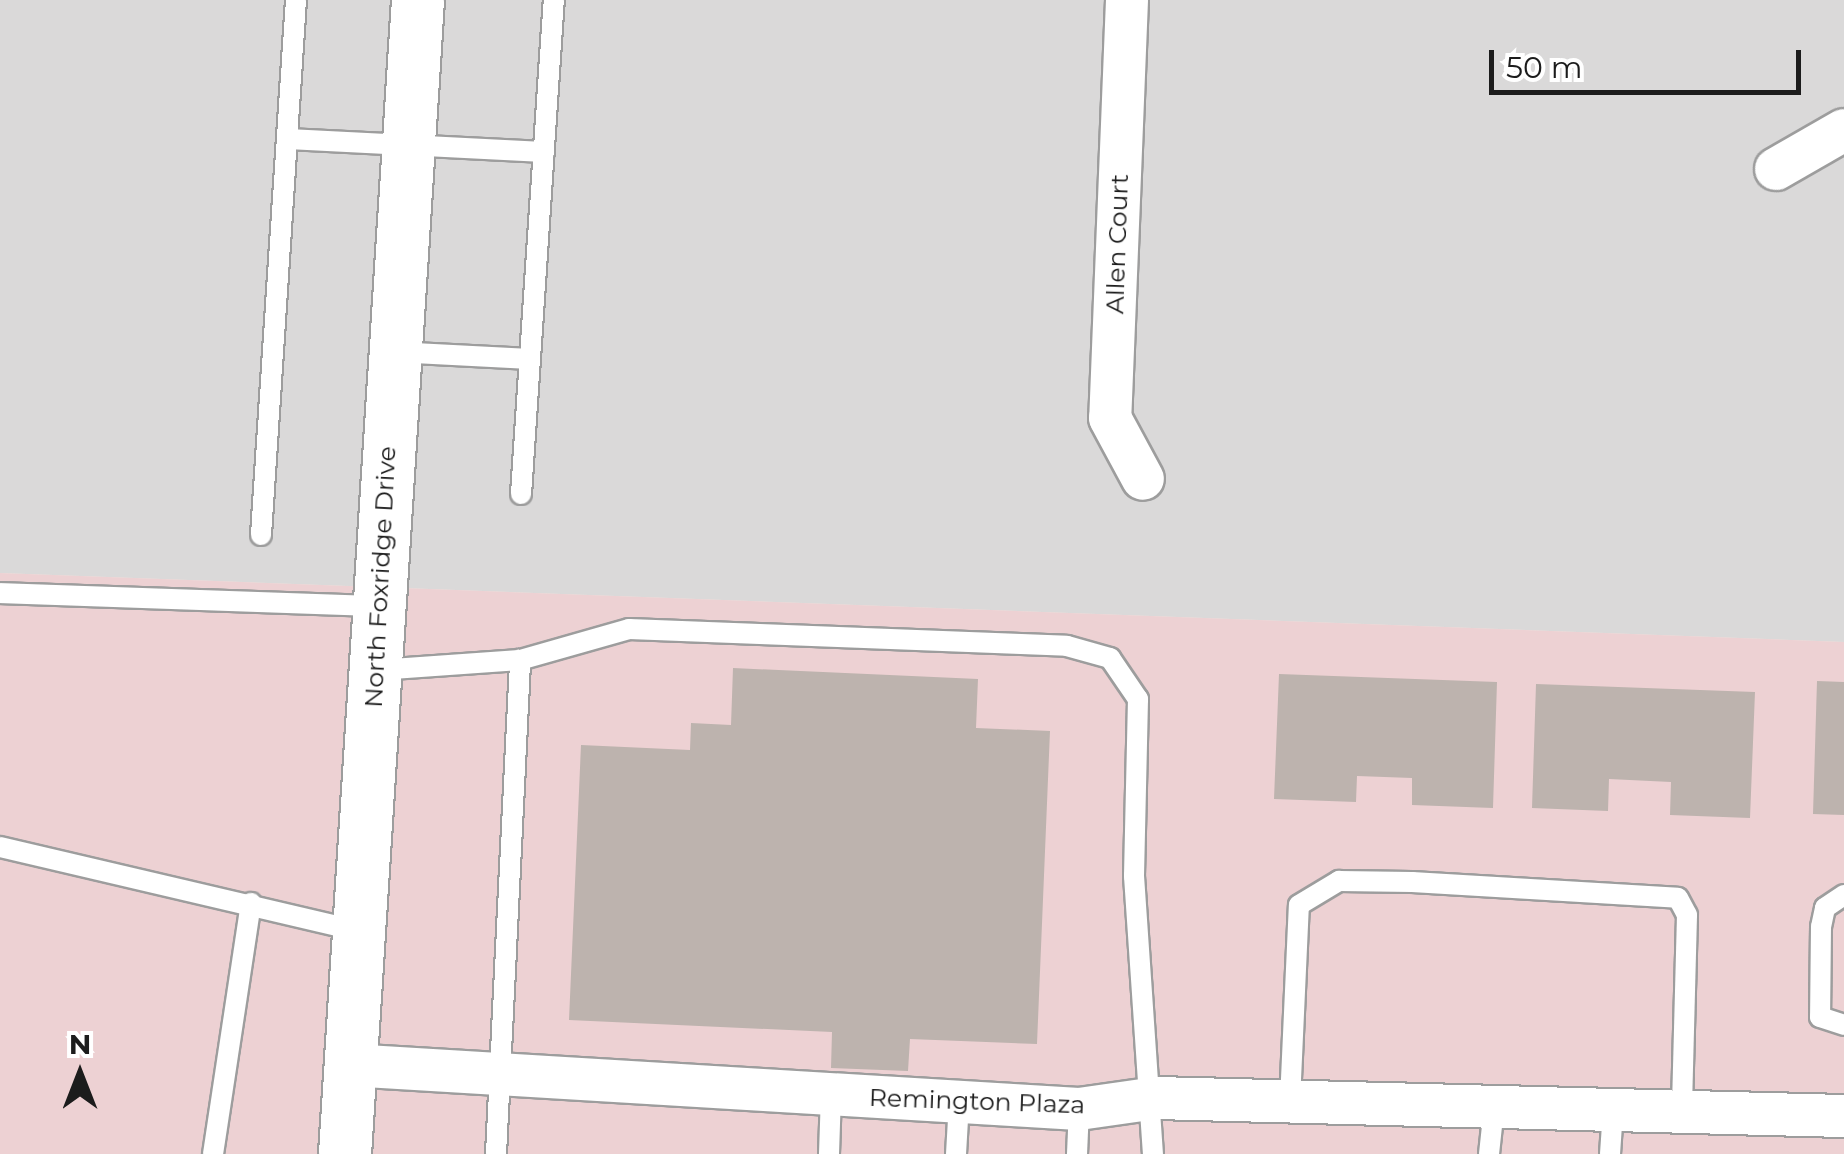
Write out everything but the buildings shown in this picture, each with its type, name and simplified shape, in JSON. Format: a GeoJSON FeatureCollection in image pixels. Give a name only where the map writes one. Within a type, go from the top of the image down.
{"type":"FeatureCollection","features":[{"type":"Feature","properties":{"kind":"street","name":"North Foxridge Drive"},"geometry":{"type":"LineString","coordinates":[[345,1154],[418,0]]}},
{"type":"Feature","properties":{"kind":"street","name":"Allen Court"},"geometry":{"type":"LineString","coordinates":[[1127,0],[1110,418],[1143,479]]}},
{"type":"Feature","properties":{"kind":"street"},"geometry":{"type":"LineString","coordinates":[[1776,169],[1844,130]]}},
{"type":"Feature","properties":{"kind":"street","name":"Remington Plaza"},"geometry":{"type":"LineString","coordinates":[[349,1065],[1079,1109],[1156,1098],[1844,1116]]}},
{"type":"Feature","properties":{"kind":"lane"},"geometry":{"type":"LineString","coordinates":[[261,536],[296,0]]}},
{"type":"Feature","properties":{"kind":"lane"},"geometry":{"type":"LineString","coordinates":[[521,494],[554,0]]}},
{"type":"Feature","properties":{"kind":"lane"},"geometry":{"type":"LineString","coordinates":[[288,139],[544,152]]}},
{"type":"Feature","properties":{"kind":"lane"},"geometry":{"type":"LineString","coordinates":[[393,352],[530,359]]}},
{"type":"Feature","properties":{"kind":"lane"},"geometry":{"type":"LineString","coordinates":[[0,593],[378,606]]}},
{"type":"Feature","properties":{"kind":"lane"},"geometry":{"type":"LineString","coordinates":[[378,670],[520,660],[628,629],[1067,646],[1110,658],[1138,699],[1134,876],[1156,1098],[1152,1154]]}},
{"type":"Feature","properties":{"kind":"lane"},"geometry":{"type":"LineString","coordinates":[[496,1154],[520,660]]}},
{"type":"Feature","properties":{"kind":"lane"},"geometry":{"type":"LineString","coordinates":[[0,847],[357,931]]}},
{"type":"Feature","properties":{"kind":"lane"},"geometry":{"type":"LineString","coordinates":[[1290,1101],[1299,905],[1339,880],[1412,882],[1678,898],[1687,916],[1682,1112]]}},
{"type":"Feature","properties":{"kind":"lane"},"geometry":{"type":"LineString","coordinates":[[1844,895],[1825,908],[1820,999],[1826,1024],[1844,1026]]}},
{"type":"Feature","properties":{"kind":"lane"},"geometry":{"type":"LineString","coordinates":[[213,1154],[251,903]]}},
{"type":"Feature","properties":{"kind":"lane"},"geometry":{"type":"LineString","coordinates":[[829,1154],[830,1094]]}},
{"type":"Feature","properties":{"kind":"lane"},"geometry":{"type":"LineString","coordinates":[[956,1154],[959,1102]]}},
{"type":"Feature","properties":{"kind":"lane"},"geometry":{"type":"LineString","coordinates":[[1490,1154],[1494,1107]]}},
{"type":"Feature","properties":{"kind":"lane"},"geometry":{"type":"LineString","coordinates":[[1077,1154],[1079,1109]]}},
{"type":"Feature","properties":{"kind":"lane"},"geometry":{"type":"LineString","coordinates":[[1610,1154],[1613,1110]]}},
{"type":"Feature","properties":{"kind":"shaded area"},"geometry":{"type":"Polygon","coordinates":[[[0,0],[1844,0],[1844,642],[0,573],[0,0]]]}},
{"type":"Feature","properties":{"kind":"shaded area"},"geometry":{"type":"Polygon","coordinates":[[[0,573],[1844,642],[1844,1154],[0,1154],[0,573]]]}}]}
